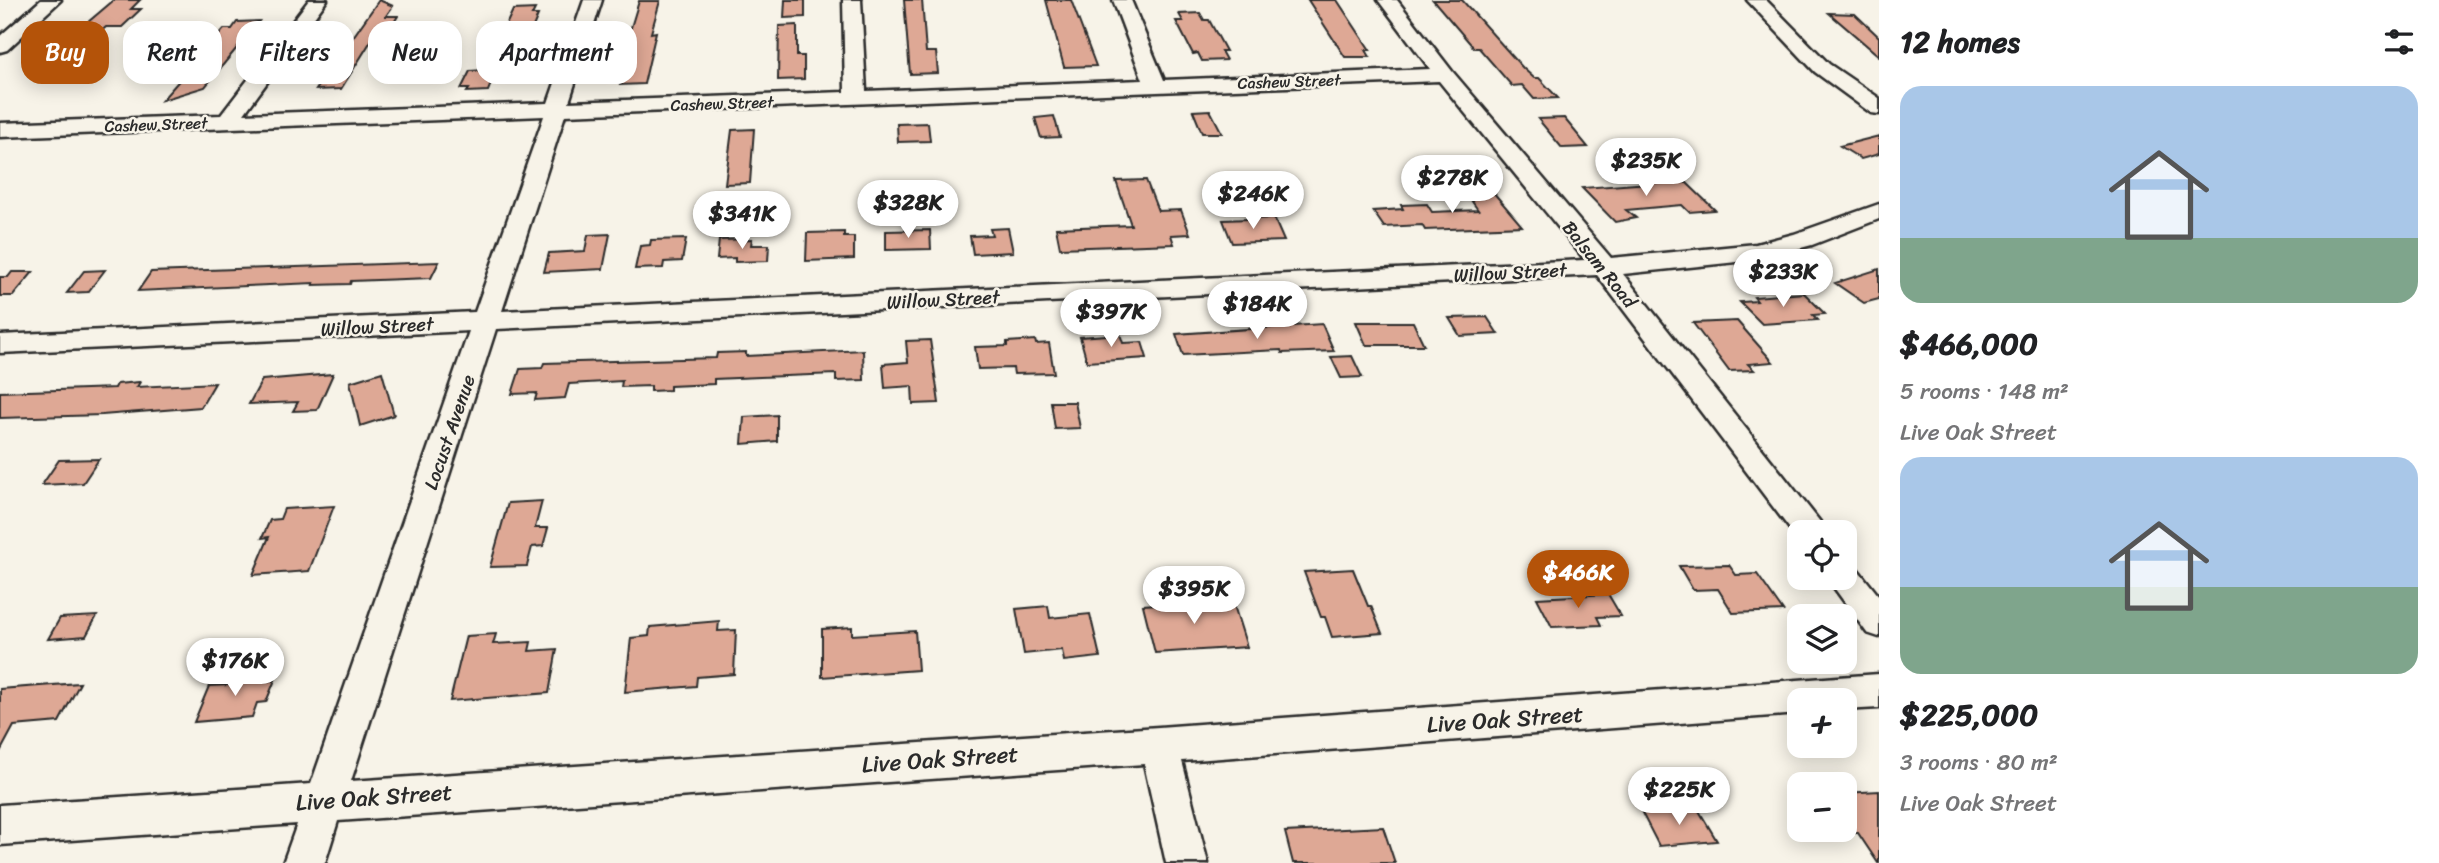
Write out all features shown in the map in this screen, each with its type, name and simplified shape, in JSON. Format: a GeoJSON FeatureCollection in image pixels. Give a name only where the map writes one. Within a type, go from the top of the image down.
{"type":"FeatureCollection","features":[{"type":"Feature","properties":{"kind":"street"},"geometry":{"type":"LineString","coordinates":[[0,46],[52,0]]}},
{"type":"Feature","properties":{"kind":"street"},"geometry":{"type":"LineString","coordinates":[[227,122],[318,0]]}},
{"type":"Feature","properties":{"kind":"street","name":"Locust Avenue"},"geometry":{"type":"LineString","coordinates":[[304,863],[593,0]]}},
{"type":"Feature","properties":{"kind":"street"},"geometry":{"type":"LineString","coordinates":[[852,0],[856,98]]}},
{"type":"Feature","properties":{"kind":"street"},"geometry":{"type":"LineString","coordinates":[[1122,0],[1156,86]]}},
{"type":"Feature","properties":{"kind":"street","name":"Balsam Road"},"geometry":{"type":"LineString","coordinates":[[1387,0],[1445,75],[1604,267],[1801,520]]}},
{"type":"Feature","properties":{"kind":"street"},"geometry":{"type":"LineString","coordinates":[[1756,0],[1822,68],[1879,108]]}},
{"type":"Feature","properties":{"kind":"street","name":"Cashew Street"},"geometry":{"type":"LineString","coordinates":[[0,130],[1445,75]]}},
{"type":"Feature","properties":{"kind":"street","name":"Willow Street"},"geometry":{"type":"LineString","coordinates":[[0,344],[1604,267],[1705,258],[1774,248],[1879,211]]}},
{"type":"Feature","properties":{"kind":"street"},"geometry":{"type":"LineString","coordinates":[[1854,590],[1879,622]]}},
{"type":"Feature","properties":{"kind":"street","name":"Live Oak Street"},"geometry":{"type":"LineString","coordinates":[[0,825],[324,800],[1159,745],[1879,691]]}},
{"type":"Feature","properties":{"kind":"street"},"geometry":{"type":"LineString","coordinates":[[1159,745],[1187,863]]}},
{"type":"Feature","properties":{"kind":"building"},"geometry":{"type":"Polygon","coordinates":[[[114,0],[140,0],[131,9],[141,9],[128,21],[123,21],[122,27],[109,27],[109,21],[89,21],[114,0]]]}},
{"type":"Feature","properties":{"kind":"building"},"geometry":{"type":"Polygon","coordinates":[[[379,0],[393,6],[386,16],[398,16],[395,21],[368,21],[368,46],[354,68],[354,36],[379,0]]]}},
{"type":"Feature","properties":{"kind":"building"},"geometry":{"type":"Polygon","coordinates":[[[785,0],[805,0],[805,17],[784,18],[785,0]]]}},
{"type":"Feature","properties":{"kind":"building"},"geometry":{"type":"Polygon","coordinates":[[[904,0],[922,0],[926,52],[936,52],[938,73],[910,74],[904,0]]]}},
{"type":"Feature","properties":{"kind":"building"},"geometry":{"type":"Polygon","coordinates":[[[1046,0],[1071,0],[1096,66],[1064,67],[1046,0]]]}},
{"type":"Feature","properties":{"kind":"building"},"geometry":{"type":"Polygon","coordinates":[[[1308,0],[1337,0],[1370,50],[1366,50],[1370,57],[1345,57],[1308,0]]]}},
{"type":"Feature","properties":{"kind":"building"},"geometry":{"type":"Polygon","coordinates":[[[1433,0],[1462,0],[1523,68],[1534,78],[1539,78],[1558,98],[1534,99],[1522,85],[1512,86],[1479,48],[1474,48],[1433,0]]]}},
{"type":"Feature","properties":{"kind":"building"},"geometry":{"type":"Polygon","coordinates":[[[639,1],[660,1],[651,33],[656,32],[644,84],[620,85],[637,84],[637,21],[633,21],[639,1]]]}},
{"type":"Feature","properties":{"kind":"building"},"geometry":{"type":"Polygon","coordinates":[[[535,9],[532,15],[538,15],[536,21],[508,21],[513,10],[535,9]]]}},
{"type":"Feature","properties":{"kind":"building"},"geometry":{"type":"Polygon","coordinates":[[[1200,13],[1204,20],[1209,20],[1226,51],[1221,51],[1226,60],[1202,61],[1198,53],[1193,54],[1176,21],[1183,21],[1179,14],[1200,13]]]}},
{"type":"Feature","properties":{"kind":"building"},"geometry":{"type":"Polygon","coordinates":[[[1829,13],[1855,14],[1879,37],[1879,56],[1829,13]]]}},
{"type":"Feature","properties":{"kind":"building"},"geometry":{"type":"Polygon","coordinates":[[[236,23],[236,49],[222,66],[222,31],[232,29],[236,23]]]}},
{"type":"Feature","properties":{"kind":"building"},"geometry":{"type":"Polygon","coordinates":[[[797,25],[797,56],[804,56],[804,79],[778,80],[779,26],[797,25]]]}},
{"type":"Feature","properties":{"kind":"building"},"geometry":{"type":"Polygon","coordinates":[[[470,71],[476,71],[476,84],[491,84],[488,91],[467,92],[469,89],[461,89],[470,71]]]}},
{"type":"Feature","properties":{"kind":"building"},"geometry":{"type":"Polygon","coordinates":[[[176,84],[207,84],[205,87],[162,100],[176,84]]]}},
{"type":"Feature","properties":{"kind":"building"},"geometry":{"type":"Polygon","coordinates":[[[320,84],[344,84],[341,89],[316,90],[320,84]]]}},
{"type":"Feature","properties":{"kind":"building"},"geometry":{"type":"Polygon","coordinates":[[[1210,110],[1222,133],[1202,133],[1193,111],[1210,110]]]}},
{"type":"Feature","properties":{"kind":"building"},"geometry":{"type":"Polygon","coordinates":[[[1054,116],[1060,137],[1041,138],[1035,118],[1054,116]]]}},
{"type":"Feature","properties":{"kind":"building"},"geometry":{"type":"Polygon","coordinates":[[[1564,118],[1588,147],[1562,148],[1538,119],[1564,118]]]}},
{"type":"Feature","properties":{"kind":"building"},"geometry":{"type":"Polygon","coordinates":[[[928,123],[930,141],[898,142],[897,124],[928,123]]]}},
{"type":"Feature","properties":{"kind":"building"},"geometry":{"type":"Polygon","coordinates":[[[754,129],[750,183],[725,184],[732,130],[754,129]]]}},
{"type":"Feature","properties":{"kind":"building"},"geometry":{"type":"Polygon","coordinates":[[[1879,136],[1879,154],[1861,159],[1840,146],[1879,136]]]}},
{"type":"Feature","properties":{"kind":"building"},"geometry":{"type":"Polygon","coordinates":[[[1146,180],[1158,211],[1181,210],[1190,234],[1171,235],[1174,244],[1060,248],[1056,228],[1131,225],[1116,181],[1146,180]]]}},
{"type":"Feature","properties":{"kind":"building"},"geometry":{"type":"Polygon","coordinates":[[[1676,181],[1687,183],[1715,210],[1689,212],[1682,205],[1626,210],[1636,218],[1615,222],[1582,188],[1676,181]]]}},
{"type":"Feature","properties":{"kind":"building"},"geometry":{"type":"Polygon","coordinates":[[[1493,192],[1522,226],[1425,230],[1422,225],[1384,227],[1373,211],[1403,209],[1401,205],[1427,204],[1432,212],[1478,210],[1466,193],[1493,192]]]}},
{"type":"Feature","properties":{"kind":"building"},"geometry":{"type":"Polygon","coordinates":[[[1274,218],[1284,241],[1232,243],[1223,220],[1274,218]]]}},
{"type":"Feature","properties":{"kind":"building"},"geometry":{"type":"Polygon","coordinates":[[[1008,228],[1013,252],[973,254],[970,236],[992,235],[990,229],[1008,228]]]}},
{"type":"Feature","properties":{"kind":"building"},"geometry":{"type":"Polygon","coordinates":[[[930,230],[931,249],[886,250],[886,231],[930,230]]]}},
{"type":"Feature","properties":{"kind":"building"},"geometry":{"type":"Polygon","coordinates":[[[844,232],[844,237],[854,237],[854,259],[806,261],[807,233],[844,232]]]}},
{"type":"Feature","properties":{"kind":"building"},"geometry":{"type":"Polygon","coordinates":[[[610,234],[603,269],[544,272],[549,253],[585,251],[588,235],[610,234]]]}},
{"type":"Feature","properties":{"kind":"building"},"geometry":{"type":"Polygon","coordinates":[[[686,239],[682,261],[664,262],[663,268],[635,269],[640,246],[650,245],[651,240],[686,239]]]}},
{"type":"Feature","properties":{"kind":"building"},"geometry":{"type":"Polygon","coordinates":[[[752,239],[751,245],[769,245],[768,261],[735,262],[735,258],[717,259],[719,240],[752,239]]]}},
{"type":"Feature","properties":{"kind":"building"},"geometry":{"type":"Polygon","coordinates":[[[439,262],[431,278],[351,281],[350,284],[313,285],[314,283],[138,291],[151,272],[439,262]]]}},
{"type":"Feature","properties":{"kind":"building"},"geometry":{"type":"Polygon","coordinates":[[[1879,269],[1879,299],[1864,303],[1835,283],[1879,269]]]}},
{"type":"Feature","properties":{"kind":"building"},"geometry":{"type":"Polygon","coordinates":[[[105,270],[88,292],[67,293],[84,271],[105,270]]]}},
{"type":"Feature","properties":{"kind":"building"},"geometry":{"type":"Polygon","coordinates":[[[12,272],[33,272],[13,296],[0,296],[0,277],[8,277],[12,272]]]}},
{"type":"Feature","properties":{"kind":"building"},"geometry":{"type":"Polygon","coordinates":[[[1804,293],[1825,314],[1813,315],[1818,320],[1762,324],[1740,302],[1757,301],[1754,297],[1804,293]]]}},
{"type":"Feature","properties":{"kind":"building"},"geometry":{"type":"Polygon","coordinates":[[[1487,317],[1498,334],[1460,336],[1449,318],[1487,317]]]}},
{"type":"Feature","properties":{"kind":"building"},"geometry":{"type":"Polygon","coordinates":[[[1737,321],[1773,362],[1748,364],[1754,370],[1729,371],[1693,323],[1737,321]]]}},
{"type":"Feature","properties":{"kind":"building"},"geometry":{"type":"Polygon","coordinates":[[[1356,322],[1413,322],[1424,345],[1366,345],[1356,322]]]}},
{"type":"Feature","properties":{"kind":"building"},"geometry":{"type":"Polygon","coordinates":[[[1322,324],[1334,351],[1282,353],[1281,350],[1183,355],[1176,334],[1322,324]]]}},
{"type":"Feature","properties":{"kind":"building"},"geometry":{"type":"Polygon","coordinates":[[[1120,334],[1123,343],[1142,342],[1147,358],[1087,362],[1080,337],[1120,334]]]}},
{"type":"Feature","properties":{"kind":"building"},"geometry":{"type":"Polygon","coordinates":[[[930,340],[939,403],[913,404],[912,386],[885,388],[883,364],[908,362],[906,341],[930,340]]]}},
{"type":"Feature","properties":{"kind":"building"},"geometry":{"type":"Polygon","coordinates":[[[1035,340],[1036,344],[1049,343],[1054,373],[1014,374],[1013,368],[978,369],[975,347],[1007,346],[1007,342],[1035,340]]]}},
{"type":"Feature","properties":{"kind":"building"},"geometry":{"type":"Polygon","coordinates":[[[863,350],[864,380],[836,381],[836,374],[714,379],[714,384],[670,386],[670,390],[651,391],[651,386],[621,387],[622,381],[569,384],[565,398],[535,400],[537,393],[512,394],[520,369],[542,368],[544,363],[716,358],[717,353],[746,352],[746,356],[863,350]]]}},
{"type":"Feature","properties":{"kind":"building"},"geometry":{"type":"Polygon","coordinates":[[[1352,356],[1362,377],[1341,378],[1331,357],[1352,356]]]}},
{"type":"Feature","properties":{"kind":"building"},"geometry":{"type":"Polygon","coordinates":[[[382,372],[394,415],[360,426],[350,382],[382,372]]]}},
{"type":"Feature","properties":{"kind":"building"},"geometry":{"type":"Polygon","coordinates":[[[333,374],[317,410],[293,411],[298,402],[249,404],[262,380],[333,374]]]}},
{"type":"Feature","properties":{"kind":"building"},"geometry":{"type":"Polygon","coordinates":[[[140,382],[137,387],[215,383],[201,407],[102,415],[0,418],[0,392],[115,388],[117,384],[140,382]]]}},
{"type":"Feature","properties":{"kind":"building"},"geometry":{"type":"Polygon","coordinates":[[[1051,402],[1075,402],[1080,428],[1055,429],[1051,402]]]}},
{"type":"Feature","properties":{"kind":"building"},"geometry":{"type":"Polygon","coordinates":[[[777,415],[777,441],[742,444],[744,417],[777,415]]]}},
{"type":"Feature","properties":{"kind":"building"},"geometry":{"type":"Polygon","coordinates":[[[99,459],[83,483],[42,485],[59,460],[99,459]]]}},
{"type":"Feature","properties":{"kind":"building"},"geometry":{"type":"Polygon","coordinates":[[[542,501],[535,528],[548,528],[543,546],[532,547],[527,566],[490,567],[508,503],[542,501]]]}},
{"type":"Feature","properties":{"kind":"building"},"geometry":{"type":"Polygon","coordinates":[[[334,506],[309,571],[253,575],[269,537],[262,538],[270,520],[280,519],[284,509],[334,506]]]}},
{"type":"Feature","properties":{"kind":"building"},"geometry":{"type":"Polygon","coordinates":[[[1729,565],[1736,575],[1757,574],[1783,611],[1733,613],[1718,589],[1693,590],[1679,566],[1729,565]]]}},
{"type":"Feature","properties":{"kind":"building"},"geometry":{"type":"Polygon","coordinates":[[[1353,569],[1382,633],[1332,637],[1325,617],[1321,617],[1304,572],[1353,569]]]}},
{"type":"Feature","properties":{"kind":"building"},"geometry":{"type":"Polygon","coordinates":[[[1608,594],[1621,616],[1597,617],[1601,625],[1552,627],[1537,598],[1608,594]]]}},
{"type":"Feature","properties":{"kind":"building"},"geometry":{"type":"Polygon","coordinates":[[[1232,599],[1247,647],[1155,653],[1143,605],[1232,599]]]}},
{"type":"Feature","properties":{"kind":"building"},"geometry":{"type":"Polygon","coordinates":[[[1048,606],[1050,618],[1090,614],[1100,657],[1064,661],[1062,650],[1024,654],[1016,609],[1048,606]]]}},
{"type":"Feature","properties":{"kind":"building"},"geometry":{"type":"Polygon","coordinates":[[[97,616],[86,636],[48,639],[60,618],[97,616]]]}},
{"type":"Feature","properties":{"kind":"building"},"geometry":{"type":"Polygon","coordinates":[[[719,621],[718,631],[736,630],[734,674],[697,677],[696,686],[625,692],[631,638],[649,636],[650,627],[719,621]]]}},
{"type":"Feature","properties":{"kind":"building"},"geometry":{"type":"Polygon","coordinates":[[[852,627],[852,635],[915,631],[918,670],[822,677],[822,629],[852,627]]]}},
{"type":"Feature","properties":{"kind":"building"},"geometry":{"type":"Polygon","coordinates":[[[496,634],[493,644],[531,642],[529,651],[557,649],[549,693],[450,701],[466,636],[496,634]]]}},
{"type":"Feature","properties":{"kind":"building"},"geometry":{"type":"Polygon","coordinates":[[[267,673],[264,681],[275,680],[266,702],[257,703],[252,717],[194,722],[209,686],[229,685],[233,676],[267,673]]]}},
{"type":"Feature","properties":{"kind":"building"},"geometry":{"type":"Polygon","coordinates":[[[80,683],[59,722],[14,726],[0,752],[0,689],[80,683]]]}},
{"type":"Feature","properties":{"kind":"building"},"geometry":{"type":"Polygon","coordinates":[[[1879,791],[1879,863],[1857,833],[1857,792],[1879,791]]]}},
{"type":"Feature","properties":{"kind":"building"},"geometry":{"type":"Polygon","coordinates":[[[1698,809],[1717,841],[1659,846],[1642,813],[1698,809]]]}},
{"type":"Feature","properties":{"kind":"building"},"geometry":{"type":"Polygon","coordinates":[[[1383,827],[1395,863],[1293,863],[1285,832],[1383,827]]]}}]}
